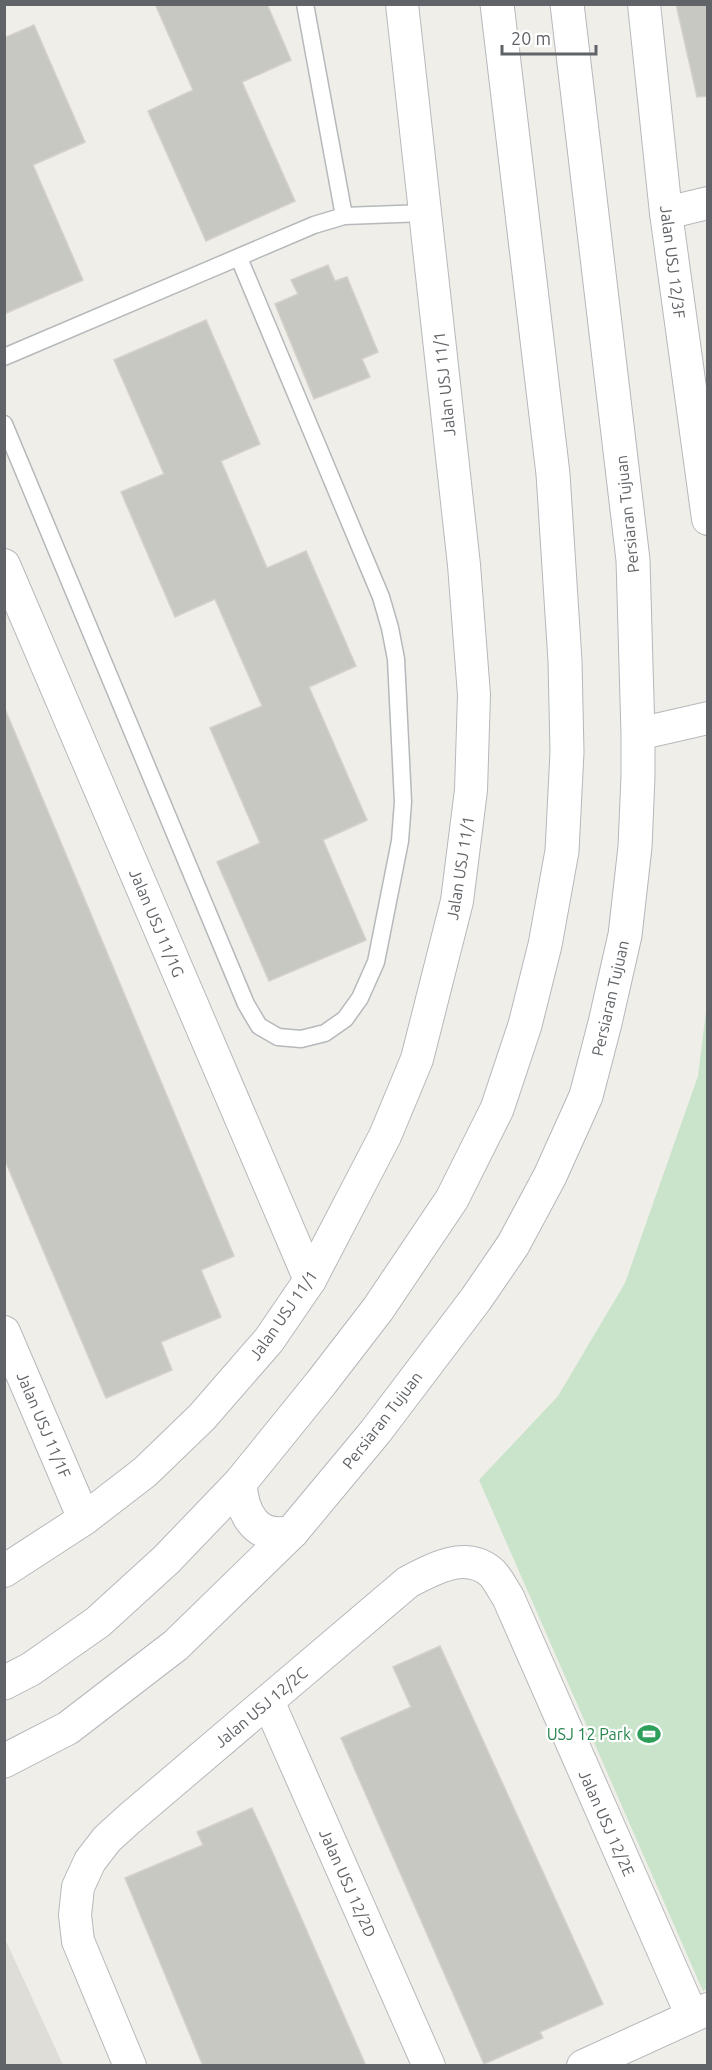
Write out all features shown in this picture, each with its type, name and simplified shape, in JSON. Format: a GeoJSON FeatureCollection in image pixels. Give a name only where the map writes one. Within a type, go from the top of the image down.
{"type":"FeatureCollection","features":[{"type":"Feature","properties":{"kind":"main road"},"geometry":{"type":"LineString","coordinates":[[4,1683],[31,1669],[98,1622],[166,1560],[240,1483],[321,1383],[378,1309],[452,1199],[497,1109],[525,1025],[545,945],[562,851],[567,752],[565,661],[554,474],[498,4]]}},
{"type":"Feature","properties":{"kind":"main road","name":"Persiaran Tujuan"},"geometry":{"type":"LineString","coordinates":[[4,1761],[68,1728],[176,1645],[292,1532],[376,1431],[476,1299],[513,1245],[550,1176],[586,1096],[625,935],[635,847],[638,734],[633,560],[567,4]]}},
{"type":"Feature","properties":{"kind":"main road"},"geometry":{"type":"LineString","coordinates":[[240,1483],[241,1497],[247,1515],[255,1525],[272,1534],[292,1532]]}},
{"type":"Feature","properties":{"kind":"street","name":"Jalan USJ 11/1"},"geometry":{"type":"LineString","coordinates":[[4,1570],[84,1519],[145,1472],[202,1417],[269,1340],[310,1280],[385,1136],[417,1059],[458,902],[471,790],[474,695],[464,565],[402,4]]}},
{"type":"Feature","properties":{"kind":"street","name":"Jalan USJ 12/3F"},"geometry":{"type":"LineString","coordinates":[[644,4],[666,213],[704,464],[708,519]]}},
{"type":"Feature","properties":{"kind":"street"},"geometry":{"type":"LineString","coordinates":[[666,213],[708,203]]}},
{"type":"Feature","properties":{"kind":"street","name":"Jalan USJ 11/1G"},"geometry":{"type":"LineString","coordinates":[[4,565],[310,1280]]}},
{"type":"Feature","properties":{"kind":"street"},"geometry":{"type":"LineString","coordinates":[[638,734],[708,718]]}},
{"type":"Feature","properties":{"kind":"street","name":"Jalan USJ 11/1F"},"geometry":{"type":"LineString","coordinates":[[4,1332],[84,1519]]}},
{"type":"Feature","properties":{"kind":"street","name":"Jalan USJ 12/2C"},"geometry":{"type":"LineString","coordinates":[[130,2066],[78,1941],[75,1915],[78,1887],[90,1861],[107,1839],[408,1581],[449,1563],[471,1561],[492,1573],[508,1597]]}},
{"type":"Feature","properties":{"kind":"street","name":"Jalan USJ 12/2E"},"geometry":{"type":"LineString","coordinates":[[508,1597],[700,2013]]}},
{"type":"Feature","properties":{"kind":"street","name":"Jalan USJ 12/2D"},"geometry":{"type":"LineString","coordinates":[[268,1701],[429,2066]]}},
{"type":"Feature","properties":{"kind":"street"},"geometry":{"type":"LineString","coordinates":[[583,2066],[700,2013]]}},
{"type":"Feature","properties":{"kind":"lane"},"geometry":{"type":"LineString","coordinates":[[305,4],[344,216]]}},
{"type":"Feature","properties":{"kind":"lane"},"geometry":{"type":"LineString","coordinates":[[4,357],[314,225],[344,216],[425,213]]}},
{"type":"Feature","properties":{"kind":"lane"},"geometry":{"type":"LineString","coordinates":[[4,424],[246,1004],[259,1026],[278,1037],[301,1039],[325,1033],[345,1018],[360,998],[376,962],[400,841],[403,802],[396,659],[381,597],[239,258]]}},
{"type":"Feature","properties":{"kind":"shaded area"},"geometry":{"type":"Polygon","coordinates":[[[5,1939],[63,2065],[5,2065],[5,1939]]]}},
{"type":"Feature","properties":{"kind":"green space","name":"USJ 12 Park"},"geometry":{"type":"Polygon","coordinates":[[[707,1003],[708,1988],[703,1991],[479,1480],[558,1396],[625,1283],[698,1076],[707,1003]]]}},
{"type":"Feature","properties":{"kind":"building"},"geometry":{"type":"Polygon","coordinates":[[[155,4],[267,4],[291,60],[242,82],[295,201],[206,241],[148,111],[193,90],[155,4]]]}},
{"type":"Feature","properties":{"kind":"building"},"geometry":{"type":"Polygon","coordinates":[[[676,4],[708,4],[708,96],[697,97],[676,4]]]}},
{"type":"Feature","properties":{"kind":"building"},"geometry":{"type":"Polygon","coordinates":[[[34,25],[85,142],[33,165],[83,280],[4,314],[4,38],[34,25]]]}},
{"type":"Feature","properties":{"kind":"building"},"geometry":{"type":"Polygon","coordinates":[[[328,265],[335,281],[347,277],[378,352],[362,359],[370,377],[314,399],[275,304],[298,294],[291,280],[328,265]]]}},
{"type":"Feature","properties":{"kind":"building"},"geometry":{"type":"Polygon","coordinates":[[[206,320],[260,444],[221,461],[267,568],[306,551],[356,666],[309,687],[367,820],[323,840],[366,940],[269,981],[217,862],[260,843],[210,728],[262,706],[215,599],[175,617],[121,492],[164,474],[114,360],[206,320]]]}},
{"type":"Feature","properties":{"kind":"building"},"geometry":{"type":"Polygon","coordinates":[[[5,709],[234,1256],[201,1270],[221,1317],[161,1342],[172,1370],[106,1398],[4,1158],[5,709]]]}},
{"type":"Feature","properties":{"kind":"building"},"geometry":{"type":"Polygon","coordinates":[[[440,1646],[603,2004],[540,2032],[543,2038],[484,2064],[341,1738],[411,1707],[393,1667],[440,1646]]]}},
{"type":"Feature","properties":{"kind":"building"},"geometry":{"type":"Polygon","coordinates":[[[252,1808],[366,2066],[203,2066],[125,1878],[203,1845],[197,1832],[252,1808]]]}},
{"type":"Feature","properties":{"kind":"place","name":"USJ 12 Park"},"geometry":{"type":"Point","coordinates":[649,1734]}}]}
